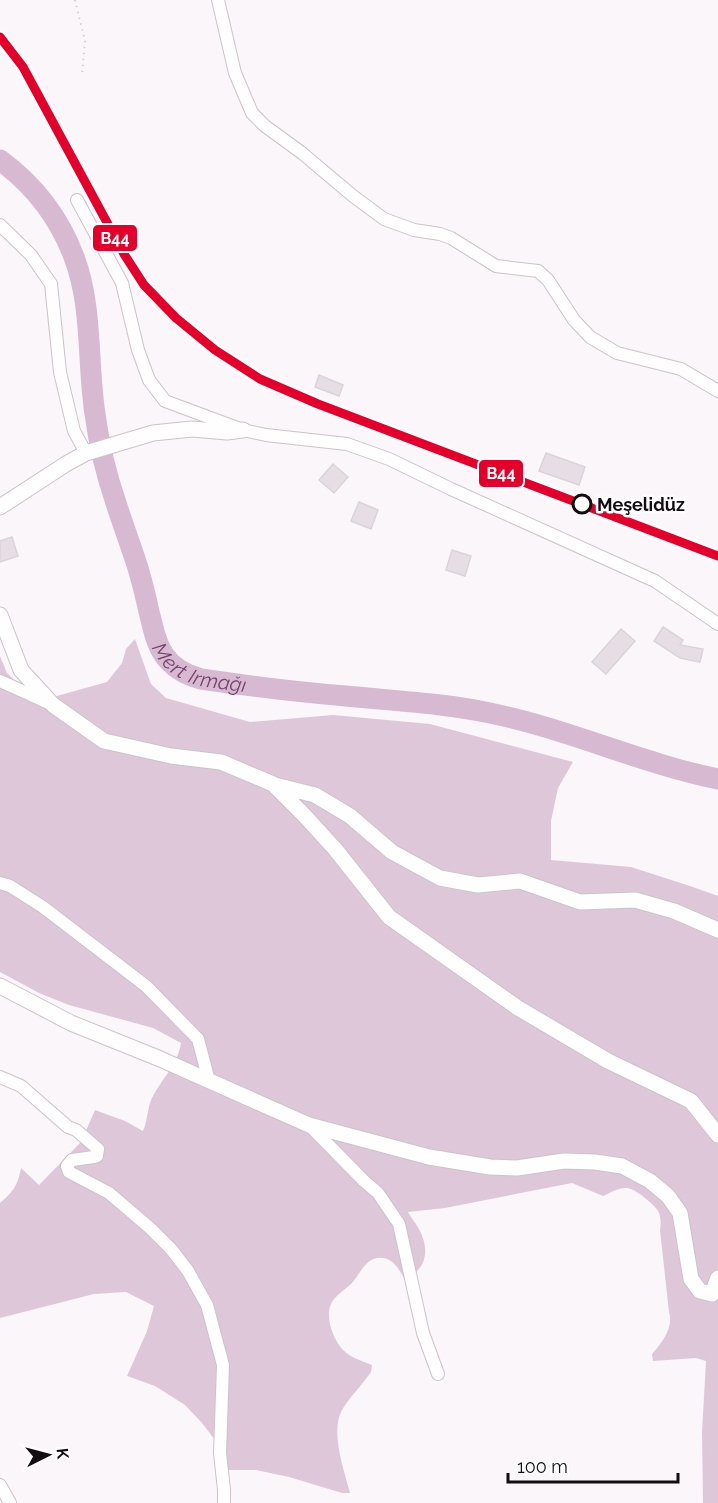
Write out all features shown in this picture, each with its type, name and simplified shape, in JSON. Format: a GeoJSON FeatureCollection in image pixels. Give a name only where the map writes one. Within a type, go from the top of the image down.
{"type":"FeatureCollection","features":[{"type":"Feature","properties":{"kind":"street"},"geometry":{"type":"LineString","coordinates":[[218,0],[235,74],[252,113],[353,196],[384,219],[414,230],[451,238],[496,266],[538,271],[548,280],[574,320],[590,337],[617,353],[681,369],[718,391]]}},
{"type":"Feature","properties":{"kind":"street"},"geometry":{"type":"LineString","coordinates":[[77,200],[122,283],[138,350],[149,380],[165,401],[243,430],[347,444],[389,459],[655,581],[718,624]]}},
{"type":"Feature","properties":{"kind":"street"},"geometry":{"type":"LineString","coordinates":[[0,225],[32,255],[51,284],[60,372],[74,431],[86,453]]}},
{"type":"Feature","properties":{"kind":"street"},"geometry":{"type":"LineString","coordinates":[[0,507],[86,453],[153,434],[192,429],[227,432],[243,430]]}},
{"type":"Feature","properties":{"kind":"street"},"geometry":{"type":"LineString","coordinates":[[0,615],[21,670],[53,705]]}},
{"type":"Feature","properties":{"kind":"street"},"geometry":{"type":"LineString","coordinates":[[0,681],[53,705],[104,741],[171,756],[221,762],[273,784],[315,795],[350,816],[392,852],[440,878],[478,885],[520,881],[580,902],[635,900],[674,911],[718,930]]}},
{"type":"Feature","properties":{"kind":"street"},"geometry":{"type":"LineString","coordinates":[[273,784],[334,849],[389,917],[518,1008],[608,1061],[691,1101],[718,1135]]}},
{"type":"Feature","properties":{"kind":"street"},"geometry":{"type":"LineString","coordinates":[[0,883],[10,886],[43,907],[146,986],[198,1039],[209,1081]]}},
{"type":"Feature","properties":{"kind":"street"},"geometry":{"type":"LineString","coordinates":[[0,986],[71,1023],[309,1125],[429,1157],[490,1167],[517,1168],[564,1161],[622,1166],[650,1181],[668,1196],[680,1213],[691,1280],[700,1291],[712,1294],[718,1278]]}},
{"type":"Feature","properties":{"kind":"street"},"geometry":{"type":"LineString","coordinates":[[0,1077],[21,1086],[68,1127],[76,1130],[98,1149],[94,1157],[72,1160],[67,1166],[69,1172],[109,1193],[150,1228],[188,1270],[207,1305],[223,1365],[220,1453],[225,1490],[224,1503]]}},
{"type":"Feature","properties":{"kind":"street"},"geometry":{"type":"LineString","coordinates":[[309,1125],[378,1193],[399,1224],[423,1333],[438,1374]]}},
{"type":"Feature","properties":{"kind":"street"},"geometry":{"type":"LineString","coordinates":[[0,1485],[10,1503]]}},
{"type":"Feature","properties":{"kind":"path"},"geometry":{"type":"LineString","coordinates":[[75,0],[85,41],[82,75]]}},
{"type":"Feature","properties":{"kind":"path"},"geometry":{"type":"LineString","coordinates":[[708,1503],[713,1434],[708,1306],[712,1294]]}},
{"type":"Feature","properties":{"kind":"shaded area"},"geometry":{"type":"Polygon","coordinates":[[[135,639],[151,684],[166,698],[250,722],[333,715],[430,724],[573,762],[558,788],[551,821],[551,860],[631,867],[718,896],[718,1503],[703,1503],[702,1432],[706,1361],[696,1358],[653,1361],[652,1354],[663,1340],[670,1323],[661,1223],[658,1211],[652,1204],[639,1193],[627,1188],[615,1190],[603,1196],[572,1183],[445,1208],[408,1212],[425,1244],[424,1258],[418,1270],[405,1280],[396,1266],[387,1259],[372,1260],[336,1297],[330,1307],[329,1320],[339,1346],[350,1355],[372,1365],[371,1372],[342,1410],[337,1429],[339,1451],[350,1493],[342,1493],[256,1470],[228,1470],[218,1444],[185,1405],[155,1386],[127,1376],[147,1331],[154,1306],[126,1292],[94,1294],[0,1318],[0,1203],[14,1188],[21,1168],[39,1185],[81,1142],[95,1110],[125,1121],[143,1131],[152,1098],[173,1065],[181,1043],[153,1028],[69,1005],[39,993],[0,972],[0,656],[7,673],[39,704],[46,699],[107,682],[122,663],[126,649],[135,639]]]}},
{"type":"Feature","properties":{"kind":"building"},"geometry":{"type":"Polygon","coordinates":[[[319,375],[343,385],[339,396],[315,387],[319,375]]]}},
{"type":"Feature","properties":{"kind":"building"},"geometry":{"type":"Polygon","coordinates":[[[546,453],[585,467],[579,485],[539,471],[546,453]]]}},
{"type":"Feature","properties":{"kind":"building"},"geometry":{"type":"Polygon","coordinates":[[[333,464],[348,477],[334,493],[319,480],[333,464]]]}},
{"type":"Feature","properties":{"kind":"building"},"geometry":{"type":"Polygon","coordinates":[[[359,502],[378,510],[371,529],[351,521],[359,502]]]}},
{"type":"Feature","properties":{"kind":"building"},"geometry":{"type":"Polygon","coordinates":[[[12,537],[18,556],[0,562],[0,541],[12,537]]]}},
{"type":"Feature","properties":{"kind":"building"},"geometry":{"type":"Polygon","coordinates":[[[452,550],[471,556],[465,576],[446,570],[452,550]]]}},
{"type":"Feature","properties":{"kind":"building"},"geometry":{"type":"Polygon","coordinates":[[[663,627],[683,640],[680,645],[703,649],[700,662],[680,658],[654,641],[663,627]]]}},
{"type":"Feature","properties":{"kind":"building"},"geometry":{"type":"Polygon","coordinates":[[[621,629],[635,641],[606,674],[592,662],[621,629]]]}},
{"type":"Feature","properties":{"kind":"waterway","name":"Mert Irmağı"},"geometry":{"type":"LineString","coordinates":[[0,160],[24,180],[44,203],[61,228],[74,257],[87,315],[93,394],[103,459],[138,568],[156,639],[171,664],[201,679],[490,713],[718,779]]}},
{"type":"Feature","properties":{"kind":"transit line","name":"B44"},"geometry":{"type":"LineString","coordinates":[[0,37],[23,67],[124,254],[144,285],[176,318],[215,350],[260,379],[318,404],[718,556]]}},
{"type":"Feature","properties":{"kind":"place","name":"Meşelidüz"},"geometry":{"type":"Point","coordinates":[582,504]}}]}
